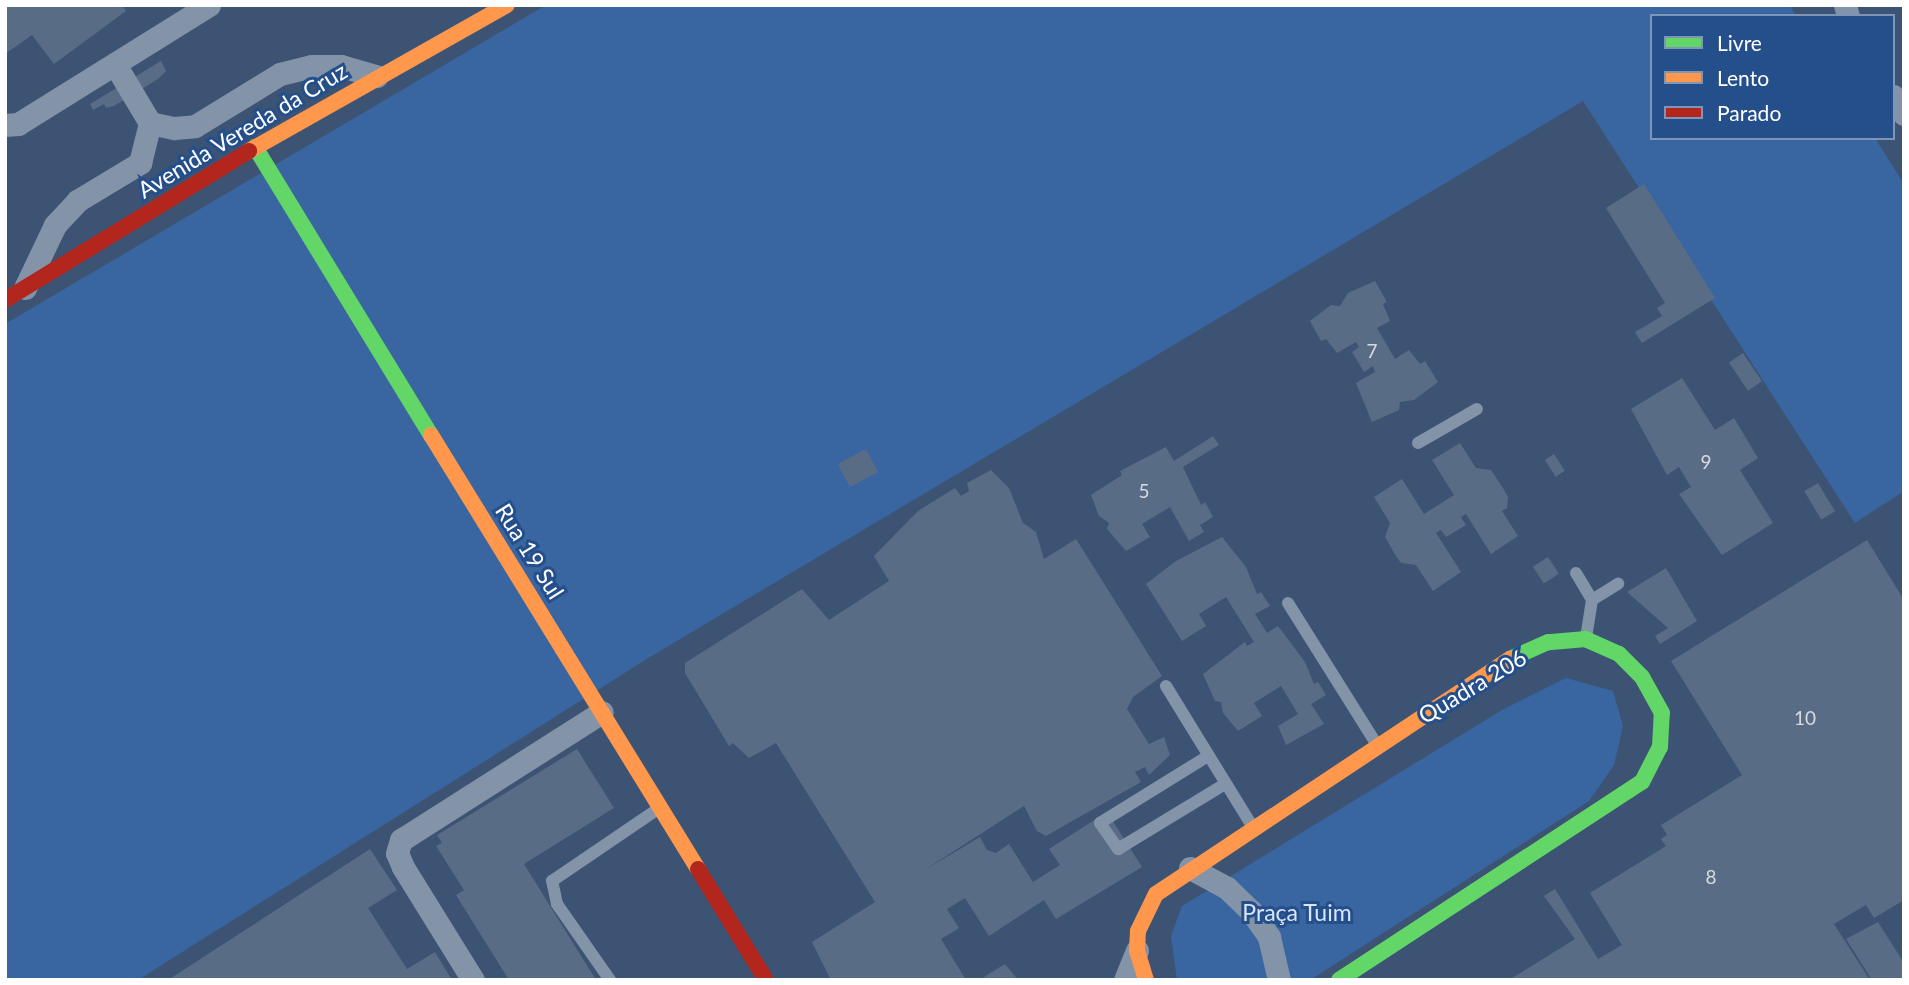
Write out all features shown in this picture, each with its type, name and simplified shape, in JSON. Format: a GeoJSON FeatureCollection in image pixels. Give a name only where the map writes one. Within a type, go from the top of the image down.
{"type":"FeatureCollection","features":[{"type":"Feature","properties":{"kind":"street"},"geometry":{"type":"LineString","coordinates":[[5,125],[18,124],[116,66],[209,5]]}},
{"type":"Feature","properties":{"kind":"street","name":"Avenida Vereda da Cruz"},"geometry":{"type":"LineString","coordinates":[[15,295],[255,147],[376,76],[507,5]]}},
{"type":"Feature","properties":{"kind":"street"},"geometry":{"type":"LineString","coordinates":[[15,295],[63,217],[77,201],[140,163],[150,123],[116,66]]}},
{"type":"Feature","properties":{"kind":"street"},"geometry":{"type":"LineString","coordinates":[[150,123],[174,128],[195,126],[280,74],[313,66],[341,66],[376,76]]}},
{"type":"Feature","properties":{"kind":"street","name":"Rua 19 Sul"},"geometry":{"type":"LineString","coordinates":[[255,147],[766,980]]}},
{"type":"Feature","properties":{"kind":"street","name":"Quadra 206"},"geometry":{"type":"LineString","coordinates":[[1125,980],[1137,950],[1138,931],[1156,894],[1252,827],[1508,660],[1548,642],[1586,639],[1619,654],[1642,677],[1661,713],[1660,747],[1642,782],[1339,980]]}},
{"type":"Feature","properties":{"kind":"street"},"geometry":{"type":"LineString","coordinates":[[473,980],[403,867],[397,853],[401,840],[602,712]]}},
{"type":"Feature","properties":{"kind":"street"},"geometry":{"type":"LineString","coordinates":[[1190,868],[1227,888],[1251,911],[1269,937],[1279,980]]}},
{"type":"Feature","properties":{"kind":"street"},"geometry":{"type":"LineString","coordinates":[[1137,950],[1146,980]]}},
{"type":"Feature","properties":{"kind":"lane"},"geometry":{"type":"LineString","coordinates":[[1418,443],[1477,409]]}},
{"type":"Feature","properties":{"kind":"lane"},"geometry":{"type":"LineString","coordinates":[[1576,573],[1592,600],[1586,639]]}},
{"type":"Feature","properties":{"kind":"lane"},"geometry":{"type":"LineString","coordinates":[[1592,600],[1618,584]]}},
{"type":"Feature","properties":{"kind":"lane"},"geometry":{"type":"LineString","coordinates":[[1289,603],[1377,745]]}},
{"type":"Feature","properties":{"kind":"lane"},"geometry":{"type":"LineString","coordinates":[[1166,686],[1252,827]]}},
{"type":"Feature","properties":{"kind":"lane"},"geometry":{"type":"LineString","coordinates":[[1208,756],[1100,822],[1118,849],[1225,784]]}},
{"type":"Feature","properties":{"kind":"lane"},"geometry":{"type":"LineString","coordinates":[[610,980],[557,904],[552,881],[660,807]]}},
{"type":"Feature","properties":{"kind":"green space"},"geometry":{"type":"Polygon","coordinates":[[[546,5],[1790,5],[1795,14],[1650,14],[1650,140],[1876,140],[1904,184],[1904,491],[1855,523],[1583,101],[645,660],[138,980],[5,980],[5,324],[546,5]]]}},
{"type":"Feature","properties":{"kind":"green space","name":"Praça Tuim"},"geometry":{"type":"Polygon","coordinates":[[[1566,678],[1613,691],[1623,726],[1614,765],[1589,801],[1310,980],[1177,980],[1171,936],[1182,906],[1502,710],[1566,678]]]}},
{"type":"Feature","properties":{"kind":"building"},"geometry":{"type":"Polygon","coordinates":[[[5,5],[122,5],[126,11],[54,64],[32,35],[5,54],[5,5]]]}},
{"type":"Feature","properties":{"kind":"building"},"geometry":{"type":"Polygon","coordinates":[[[161,61],[166,71],[158,79],[114,106],[106,108],[104,104],[93,110],[90,104],[161,61]]]}},
{"type":"Feature","properties":{"kind":"building"},"geometry":{"type":"Polygon","coordinates":[[[1644,184],[1715,298],[1642,343],[1635,332],[1662,316],[1657,308],[1665,303],[1606,208],[1644,184]]]}},
{"type":"Feature","properties":{"kind":"building"},"geometry":{"type":"Polygon","coordinates":[[[1375,281],[1387,302],[1383,304],[1390,321],[1377,328],[1395,359],[1409,350],[1420,364],[1425,361],[1438,382],[1414,400],[1400,402],[1399,410],[1372,422],[1356,383],[1375,372],[1373,366],[1364,372],[1352,352],[1359,347],[1356,342],[1337,353],[1326,339],[1321,341],[1310,321],[1331,305],[1340,306],[1348,293],[1375,281]]]}},
{"type":"Feature","properties":{"kind":"building"},"geometry":{"type":"Polygon","coordinates":[[[1743,353],[1762,381],[1748,391],[1729,363],[1743,353]]]}},
{"type":"Feature","properties":{"kind":"building"},"geometry":{"type":"Polygon","coordinates":[[[1682,378],[1715,430],[1734,418],[1758,458],[1740,470],[1773,523],[1722,555],[1679,494],[1691,487],[1679,467],[1667,475],[1631,409],[1682,378]]]}},
{"type":"Feature","properties":{"kind":"building"},"geometry":{"type":"Polygon","coordinates":[[[1213,436],[1219,445],[1183,467],[1201,505],[1205,502],[1213,517],[1200,525],[1204,532],[1189,541],[1170,507],[1142,524],[1150,537],[1126,551],[1107,529],[1109,523],[1099,516],[1091,495],[1122,475],[1120,471],[1166,447],[1174,461],[1213,436]]]}},
{"type":"Feature","properties":{"kind":"building"},"geometry":{"type":"Polygon","coordinates":[[[1460,443],[1476,468],[1491,470],[1503,488],[1508,497],[1507,508],[1502,511],[1518,536],[1491,554],[1466,514],[1461,517],[1466,525],[1446,537],[1441,530],[1436,533],[1461,572],[1433,591],[1416,565],[1401,563],[1396,556],[1385,537],[1390,523],[1374,497],[1402,479],[1424,514],[1454,495],[1432,460],[1460,443]]]}},
{"type":"Feature","properties":{"kind":"building"},"geometry":{"type":"Polygon","coordinates":[[[866,449],[878,472],[850,487],[838,464],[866,449]]]}},
{"type":"Feature","properties":{"kind":"building"},"geometry":{"type":"Polygon","coordinates":[[[1554,454],[1565,471],[1556,477],[1545,460],[1554,454]]]}},
{"type":"Feature","properties":{"kind":"building"},"geometry":{"type":"Polygon","coordinates":[[[991,470],[1009,488],[1023,523],[1036,532],[1044,559],[1076,539],[1162,676],[1133,697],[1127,709],[1149,744],[1164,737],[1170,755],[1149,775],[1145,767],[1135,772],[1141,782],[1046,836],[1037,831],[1024,806],[923,871],[980,837],[987,850],[996,853],[1009,844],[1033,882],[1060,865],[1049,849],[1107,812],[1142,867],[1056,919],[1044,900],[989,936],[965,898],[947,909],[959,928],[941,939],[966,980],[831,980],[812,942],[875,902],[776,743],[749,758],[733,743],[729,746],[685,673],[685,663],[802,589],[829,620],[889,581],[874,556],[918,511],[955,488],[961,496],[969,491],[967,483],[991,470]]]}},
{"type":"Feature","properties":{"kind":"building"},"geometry":{"type":"Polygon","coordinates":[[[1818,483],[1835,511],[1821,520],[1804,491],[1818,483]]]}},
{"type":"Feature","properties":{"kind":"building"},"geometry":{"type":"Polygon","coordinates":[[[1222,537],[1246,567],[1257,594],[1261,592],[1270,606],[1255,614],[1267,633],[1278,626],[1305,662],[1314,684],[1318,682],[1326,695],[1311,704],[1324,724],[1286,745],[1278,726],[1298,714],[1281,686],[1254,703],[1262,716],[1238,731],[1223,713],[1221,702],[1215,701],[1203,674],[1245,642],[1247,646],[1254,642],[1226,597],[1199,614],[1206,626],[1182,641],[1146,584],[1176,561],[1222,537]]]}},
{"type":"Feature","properties":{"kind":"building"},"geometry":{"type":"Polygon","coordinates":[[[1867,540],[1904,600],[1904,900],[1874,918],[1866,905],[1834,924],[1870,980],[1509,980],[1575,939],[1544,896],[1555,889],[1598,959],[1622,945],[1590,893],[1666,846],[1661,839],[1667,835],[1661,825],[1742,775],[1671,661],[1867,540]]]}},
{"type":"Feature","properties":{"kind":"building"},"geometry":{"type":"Polygon","coordinates":[[[1548,557],[1559,574],[1544,584],[1533,567],[1548,557]]]}},
{"type":"Feature","properties":{"kind":"building"},"geometry":{"type":"Polygon","coordinates":[[[1666,568],[1697,621],[1660,644],[1655,636],[1668,628],[1627,592],[1666,568]]]}},
{"type":"Feature","properties":{"kind":"building"},"geometry":{"type":"Polygon","coordinates":[[[577,749],[614,808],[524,864],[596,980],[509,980],[456,895],[464,890],[436,846],[442,843],[437,835],[577,749]]]}},
{"type":"Feature","properties":{"kind":"building"},"geometry":{"type":"Polygon","coordinates":[[[370,849],[397,890],[368,908],[407,969],[435,952],[452,980],[168,980],[370,849]]]}},
{"type":"Feature","properties":{"kind":"building"},"geometry":{"type":"Polygon","coordinates":[[[1878,922],[1904,963],[1904,980],[1872,980],[1846,939],[1878,922]]]}},
{"type":"Feature","properties":{"kind":"building"},"geometry":{"type":"Polygon","coordinates":[[[1005,964],[1018,980],[980,980],[987,975],[1005,964]]]}},
{"type":"Feature","properties":{"kind":"traffic: fast"},"geometry":{"type":"LineString","coordinates":[[255,147],[431,435]]}},
{"type":"Feature","properties":{"kind":"traffic: fast"},"geometry":{"type":"LineString","coordinates":[[1339,980],[1642,782],[1660,747],[1662,713],[1642,677],[1619,654],[1586,639],[1548,642],[1510,659]]}},
{"type":"Feature","properties":{"kind":"traffic: slow"},"geometry":{"type":"LineString","coordinates":[[249,151],[507,5]]}},
{"type":"Feature","properties":{"kind":"traffic: slow"},"geometry":{"type":"LineString","coordinates":[[431,435],[698,869]]}},
{"type":"Feature","properties":{"kind":"traffic: slow"},"geometry":{"type":"LineString","coordinates":[[1146,980],[1137,950],[1138,931],[1156,894],[1510,659]]}},
{"type":"Feature","properties":{"kind":"traffic: jam"},"geometry":{"type":"LineString","coordinates":[[5,300],[249,151]]}},
{"type":"Feature","properties":{"kind":"traffic: jam"},"geometry":{"type":"LineString","coordinates":[[698,869],[766,980]]}}]}
